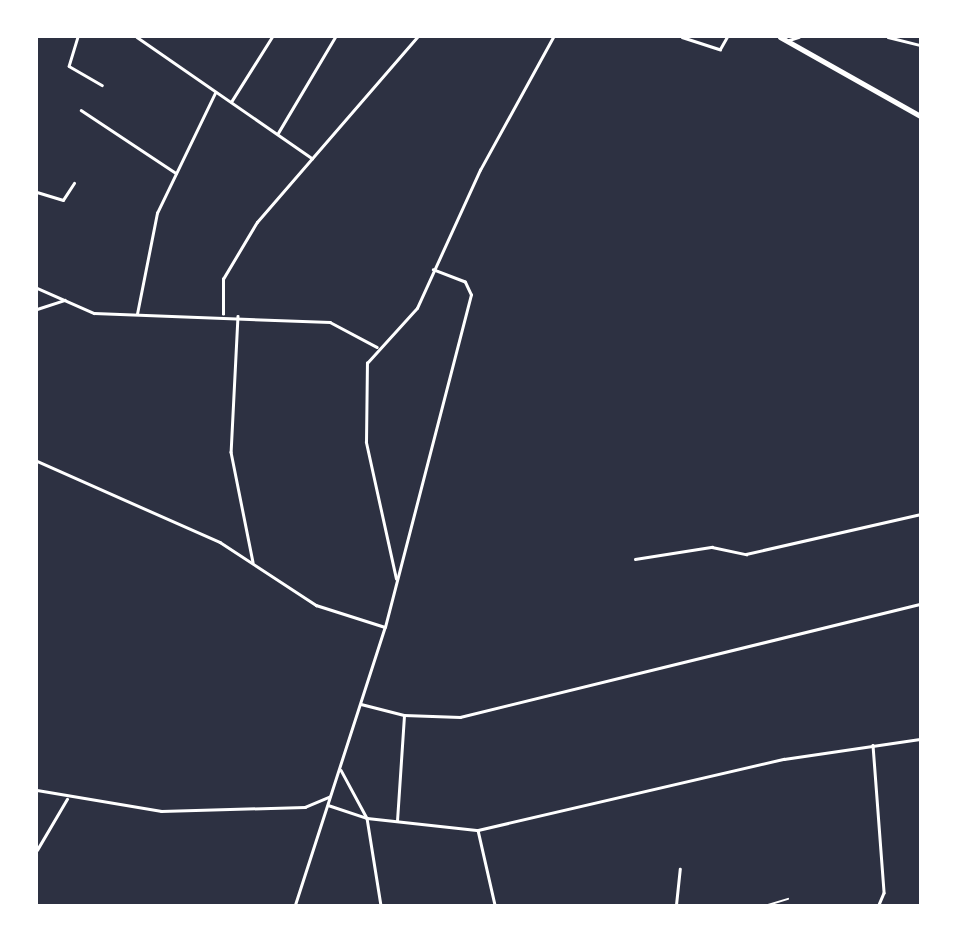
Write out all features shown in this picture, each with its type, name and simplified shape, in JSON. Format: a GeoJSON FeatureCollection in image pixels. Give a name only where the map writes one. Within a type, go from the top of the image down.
{"type":"FeatureCollection","features":[{"type":"Feature","properties":{"kind":"highway"},"geometry":{"type":"LineString","coordinates":[[780,37],[920,116]]}},
{"type":"Feature","properties":{"kind":"street"},"geometry":{"type":"LineString","coordinates":[[78,37],[69,66],[102,85]]}},
{"type":"Feature","properties":{"kind":"street"},"geometry":{"type":"LineString","coordinates":[[137,37],[312,158]]}},
{"type":"Feature","properties":{"kind":"street"},"geometry":{"type":"LineString","coordinates":[[231,103],[272,37]]}},
{"type":"Feature","properties":{"kind":"street"},"geometry":{"type":"LineString","coordinates":[[278,133],[335,37]]}},
{"type":"Feature","properties":{"kind":"street"},"geometry":{"type":"LineString","coordinates":[[223,315],[227,269],[276,196],[417,37]]}},
{"type":"Feature","properties":{"kind":"street"},"geometry":{"type":"LineString","coordinates":[[397,581],[366,442],[365,375],[377,347],[411,316],[553,37]]}},
{"type":"Feature","properties":{"kind":"street"},"geometry":{"type":"LineString","coordinates":[[682,37],[720,49],[727,37]]}},
{"type":"Feature","properties":{"kind":"street"},"geometry":{"type":"LineString","coordinates":[[786,41],[799,37]]}},
{"type":"Feature","properties":{"kind":"street"},"geometry":{"type":"LineString","coordinates":[[888,37],[920,44]]}},
{"type":"Feature","properties":{"kind":"street"},"geometry":{"type":"LineString","coordinates":[[137,314],[154,220],[215,93]]}},
{"type":"Feature","properties":{"kind":"street"},"geometry":{"type":"LineString","coordinates":[[81,110],[176,173]]}},
{"type":"Feature","properties":{"kind":"street"},"geometry":{"type":"LineString","coordinates":[[37,192],[63,200],[74,183]]}},
{"type":"Feature","properties":{"kind":"street"},"geometry":{"type":"LineString","coordinates":[[295,905],[385,627],[471,295],[465,282],[433,270]]}},
{"type":"Feature","properties":{"kind":"street"},"geometry":{"type":"LineString","coordinates":[[37,288],[86,312],[223,315],[330,322],[377,347]]}},
{"type":"Feature","properties":{"kind":"street"},"geometry":{"type":"LineString","coordinates":[[37,309],[65,300]]}},
{"type":"Feature","properties":{"kind":"street"},"geometry":{"type":"LineString","coordinates":[[238,316],[231,452],[253,564]]}},
{"type":"Feature","properties":{"kind":"street"},"geometry":{"type":"LineString","coordinates":[[37,461],[132,499],[253,564],[316,605],[385,627]]}},
{"type":"Feature","properties":{"kind":"street"},"geometry":{"type":"LineString","coordinates":[[635,559],[712,547],[746,554],[920,514]]}},
{"type":"Feature","properties":{"kind":"street"},"geometry":{"type":"LineString","coordinates":[[361,704],[404,715],[460,717],[920,604]]}},
{"type":"Feature","properties":{"kind":"street"},"geometry":{"type":"LineString","coordinates":[[397,821],[404,715]]}},
{"type":"Feature","properties":{"kind":"street"},"geometry":{"type":"LineString","coordinates":[[328,805],[367,818],[452,832],[478,830],[784,759],[920,739]]}},
{"type":"Feature","properties":{"kind":"street"},"geometry":{"type":"LineString","coordinates":[[873,745],[882,901],[885,905]]}},
{"type":"Feature","properties":{"kind":"street"},"geometry":{"type":"LineString","coordinates":[[341,769],[367,818],[381,905]]}},
{"type":"Feature","properties":{"kind":"street"},"geometry":{"type":"LineString","coordinates":[[37,790],[68,799],[160,811],[306,807],[329,797]]}},
{"type":"Feature","properties":{"kind":"street"},"geometry":{"type":"LineString","coordinates":[[37,850],[68,799]]}},
{"type":"Feature","properties":{"kind":"street"},"geometry":{"type":"LineString","coordinates":[[478,830],[495,905]]}},
{"type":"Feature","properties":{"kind":"street"},"geometry":{"type":"LineString","coordinates":[[676,905],[680,869]]}},
{"type":"Feature","properties":{"kind":"street"},"geometry":{"type":"LineString","coordinates":[[879,905],[882,901]]}},
{"type":"Feature","properties":{"kind":"lane"},"geometry":{"type":"LineString","coordinates":[[768,905],[788,898]]}}]}
